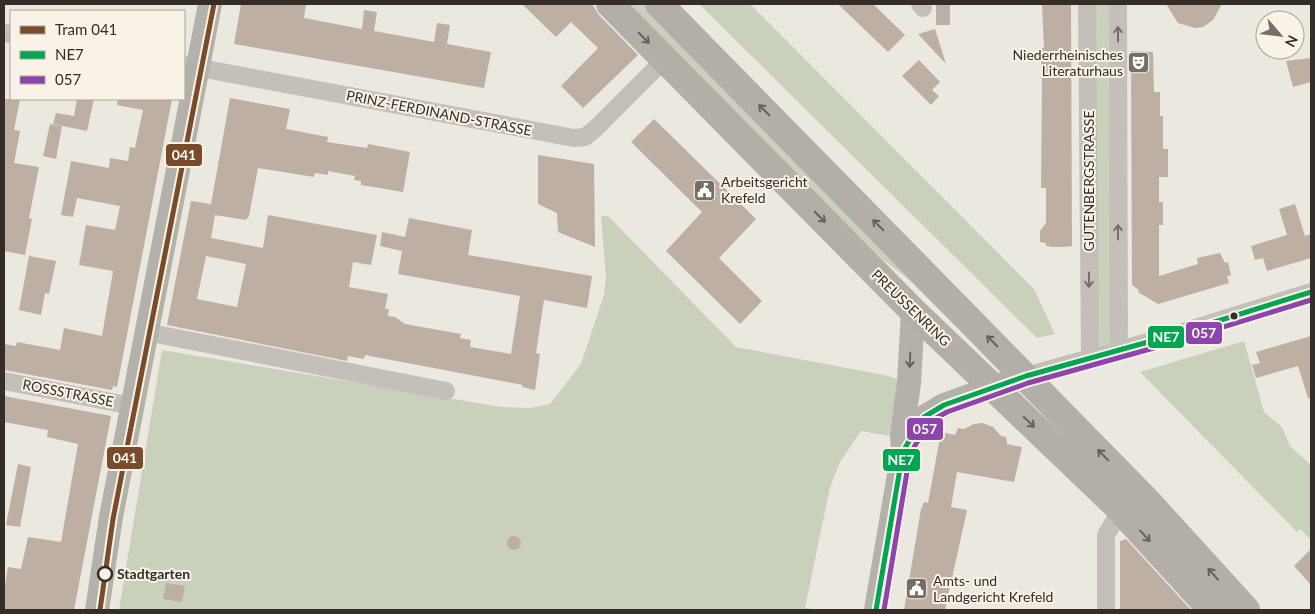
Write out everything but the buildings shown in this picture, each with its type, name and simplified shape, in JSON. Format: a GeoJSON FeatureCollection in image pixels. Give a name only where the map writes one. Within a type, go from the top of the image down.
{"type":"FeatureCollection","features":[{"type":"Feature","properties":{"kind":"main road","name":"PREUSSENRING"},"geometry":{"type":"LineString","coordinates":[[610,4],[913,311],[1121,510],[1212,610]]}},
{"type":"Feature","properties":{"kind":"main road"},"geometry":{"type":"LineString","coordinates":[[659,4],[1026,376],[1145,499],[1246,610]]}},
{"type":"Feature","properties":{"kind":"street"},"geometry":{"type":"LineString","coordinates":[[98,610],[111,517],[146,332],[191,66],[210,4]]}},
{"type":"Feature","properties":{"kind":"street","name":"GUTENBERGSTRASSE"},"geometry":{"type":"LineString","coordinates":[[1088,4],[1090,358]]}},
{"type":"Feature","properties":{"kind":"street"},"geometry":{"type":"LineString","coordinates":[[1118,4],[1119,351]]}},
{"type":"Feature","properties":{"kind":"street","name":"PRINZ-FERDINAND-STRASSE"},"geometry":{"type":"LineString","coordinates":[[191,66],[574,138],[585,137],[595,129],[665,59]]}},
{"type":"Feature","properties":{"kind":"street"},"geometry":{"type":"LineString","coordinates":[[904,450],[924,417],[944,405],[1026,376],[1119,351],[1311,292]]}},
{"type":"Feature","properties":{"kind":"street"},"geometry":{"type":"LineString","coordinates":[[876,610],[904,450],[902,435],[910,383],[913,311]]}},
{"type":"Feature","properties":{"kind":"street"},"geometry":{"type":"LineString","coordinates":[[146,332],[446,391]]}},
{"type":"Feature","properties":{"kind":"street","name":"ROSSSTRASSE"},"geometry":{"type":"LineString","coordinates":[[4,381],[132,406]]}},
{"type":"Feature","properties":{"kind":"street"},"geometry":{"type":"LineString","coordinates":[[1106,610],[1106,535],[1121,510]]}},
{"type":"Feature","properties":{"kind":"green space"},"geometry":{"type":"Polygon","coordinates":[[[626,4],[645,4],[977,347],[909,280],[881,258],[626,4]]]}},
{"type":"Feature","properties":{"kind":"green space"},"geometry":{"type":"Polygon","coordinates":[[[699,4],[750,4],[1034,289],[1055,334],[1037,338],[699,4]]]}},
{"type":"Feature","properties":{"kind":"green space"},"geometry":{"type":"Polygon","coordinates":[[[1093,4],[1109,4],[1111,343],[1093,347],[1093,4]]]}},
{"type":"Feature","properties":{"kind":"green space","name":"Stadtgarten"},"geometry":{"type":"Polygon","coordinates":[[[601,216],[608,216],[736,347],[884,375],[901,380],[890,436],[861,431],[840,462],[830,487],[805,608],[820,610],[119,610],[162,350],[501,407],[531,408],[550,404],[581,364],[604,295],[606,277],[601,216]]]}},
{"type":"Feature","properties":{"kind":"green space"},"geometry":{"type":"Polygon","coordinates":[[[1244,341],[1264,412],[1282,427],[1290,446],[1311,465],[1311,540],[1300,529],[1297,532],[1140,372],[1244,341]]]}},
{"type":"Feature","properties":{"kind":"tram line","name":"041"},"geometry":{"type":"LineString","coordinates":[[100,610],[113,519],[214,4]]}},
{"type":"Feature","properties":{"kind":"transit line","name":"NE7"},"geometry":{"type":"LineString","coordinates":[[876,610],[903,451],[924,417],[944,405],[1026,376],[1166,337],[1311,292]]}},
{"type":"Feature","properties":{"kind":"transit line","name":"057"},"geometry":{"type":"LineString","coordinates":[[884,610],[910,454],[929,422],[947,412],[1028,383],[1168,344],[1311,300]]}},
{"type":"Feature","properties":{"kind":"place","name":"Niederrheinisches Literaturhaus"},"geometry":{"type":"Point","coordinates":[1139,63]}},
{"type":"Feature","properties":{"kind":"place","name":"Arbeitsgericht Krefeld"},"geometry":{"type":"Point","coordinates":[705,190]}},
{"type":"Feature","properties":{"kind":"place","name":"Stadtgarten"},"geometry":{"type":"Point","coordinates":[105,574]}},
{"type":"Feature","properties":{"kind":"place","name":"Amts- und Landgericht Krefeld"},"geometry":{"type":"Point","coordinates":[917,589]}}]}
